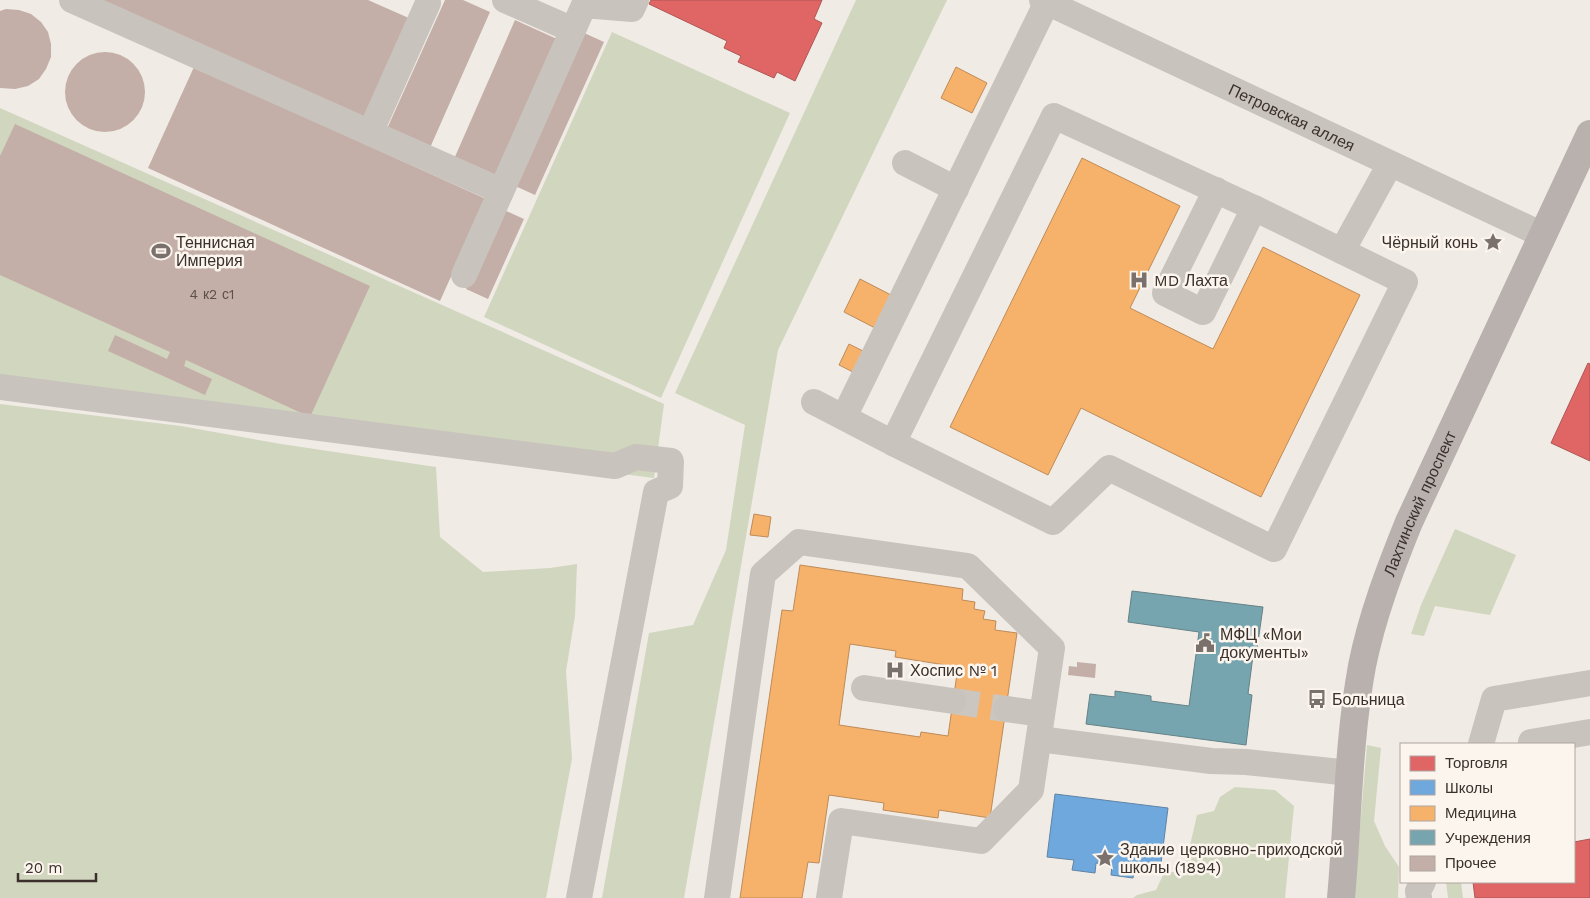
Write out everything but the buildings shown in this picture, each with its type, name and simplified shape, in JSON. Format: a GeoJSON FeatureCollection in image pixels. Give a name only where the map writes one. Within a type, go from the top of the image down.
{"type":"FeatureCollection","features":[{"type":"Feature","properties":{"kind":"main road","name":"Лахтинский проспект"},"geometry":{"type":"LineString","coordinates":[[1341,898],[1356,704],[1362,665],[1386,578],[1409,522],[1542,235],[1588,144]]}},
{"type":"Feature","properties":{"kind":"street"},"geometry":{"type":"LineString","coordinates":[[72,0],[501,192]]}},
{"type":"Feature","properties":{"kind":"street"},"geometry":{"type":"LineString","coordinates":[[505,0],[573,30]]}},
{"type":"Feature","properties":{"kind":"street"},"geometry":{"type":"LineString","coordinates":[[464,275],[584,4],[632,9],[636,0]]}},
{"type":"Feature","properties":{"kind":"street"},"geometry":{"type":"LineString","coordinates":[[370,133],[426,1]]}},
{"type":"Feature","properties":{"kind":"street"},"geometry":{"type":"LineString","coordinates":[[844,417],[956,189],[1045,1]]}},
{"type":"Feature","properties":{"kind":"street","name":"Петровская аллея"},"geometry":{"type":"LineString","coordinates":[[1045,1],[1542,235]]}},
{"type":"Feature","properties":{"kind":"street"},"geometry":{"type":"LineString","coordinates":[[814,402],[894,443],[1053,522],[1110,468],[1274,549],[1405,282],[1216,190],[1054,116],[894,443]]}},
{"type":"Feature","properties":{"kind":"street"},"geometry":{"type":"LineString","coordinates":[[905,163],[956,189]]}},
{"type":"Feature","properties":{"kind":"street"},"geometry":{"type":"LineString","coordinates":[[1342,251],[1390,164]]}},
{"type":"Feature","properties":{"kind":"street"},"geometry":{"type":"LineString","coordinates":[[1216,190],[1165,293],[1204,312],[1254,208]]}},
{"type":"Feature","properties":{"kind":"street"},"geometry":{"type":"LineString","coordinates":[[0,387],[615,466],[636,457],[671,461],[670,486],[656,492],[579,898]]}},
{"type":"Feature","properties":{"kind":"street"},"geometry":{"type":"LineString","coordinates":[[717,898],[763,574],[799,542],[968,566],[1052,648],[1031,790],[981,841],[841,821],[829,898]]}},
{"type":"Feature","properties":{"kind":"street"},"geometry":{"type":"LineString","coordinates":[[1481,743],[1494,699],[1590,683]]}},
{"type":"Feature","properties":{"kind":"street"},"geometry":{"type":"LineString","coordinates":[[864,688],[953,701]]}},
{"type":"Feature","properties":{"kind":"street"},"geometry":{"type":"LineString","coordinates":[[1006,709],[1040,726],[1211,761],[1246,762],[1350,773]]}},
{"type":"Feature","properties":{"kind":"street"},"geometry":{"type":"LineString","coordinates":[[1532,743],[1590,732]]}},
{"type":"Feature","properties":{"kind":"street"},"geometry":{"type":"LineString","coordinates":[[1419,898],[1418,891],[1422,883]]}},
{"type":"Feature","properties":{"kind":"green space"},"geometry":{"type":"Polygon","coordinates":[[[856,0],[947,0],[778,350],[684,898],[602,898],[649,633],[693,625],[726,550],[745,425],[675,393],[856,0]]]}},
{"type":"Feature","properties":{"kind":"green space"},"geometry":{"type":"Polygon","coordinates":[[[612,32],[790,113],[661,398],[484,317],[612,32]]]}},
{"type":"Feature","properties":{"kind":"green space","name":"Теннисная Империя"},"geometry":{"type":"Polygon","coordinates":[[[0,108],[664,404],[654,478],[0,394],[0,108]]]}},
{"type":"Feature","properties":{"kind":"green space"},"geometry":{"type":"Polygon","coordinates":[[[0,404],[181,426],[281,444],[436,467],[440,537],[483,572],[550,568],[577,564],[575,616],[566,671],[572,759],[546,898],[0,898],[0,404]]]}},
{"type":"Feature","properties":{"kind":"green space"},"geometry":{"type":"Polygon","coordinates":[[[1455,529],[1516,555],[1490,615],[1435,606],[1424,636],[1411,634],[1421,605],[1455,529]]]}},
{"type":"Feature","properties":{"kind":"green space"},"geometry":{"type":"Polygon","coordinates":[[[1367,745],[1381,748],[1374,821],[1385,846],[1399,867],[1398,898],[1354,898],[1367,745]]]}},
{"type":"Feature","properties":{"kind":"green space"},"geometry":{"type":"Polygon","coordinates":[[[1235,787],[1275,790],[1294,806],[1285,898],[1133,898],[1137,895],[1156,890],[1164,873],[1182,871],[1197,815],[1214,811],[1220,797],[1235,787]]]}},
{"type":"Feature","properties":{"kind":"green space"},"geometry":{"type":"Polygon","coordinates":[[[1446,883],[1461,883],[1463,898],[1448,898],[1446,883]]]}},
{"type":"Feature","properties":{"kind":"tunnel"},"geometry":{"type":"LineString","coordinates":[[953,701],[1006,709]]}},
{"type":"Feature","properties":{"kind":"place","name":"Чёрный конь"},"geometry":{"type":"Point","coordinates":[1493,242]}},
{"type":"Feature","properties":{"kind":"place","name":"Теннисная Империя"},"geometry":{"type":"Point","coordinates":[161,251]}},
{"type":"Feature","properties":{"kind":"place","name":"MD Лахта"},"geometry":{"type":"Point","coordinates":[1139,280]}},
{"type":"Feature","properties":{"kind":"place","name":"МФЦ «Мои документы»"},"geometry":{"type":"Point","coordinates":[1205,643]}},
{"type":"Feature","properties":{"kind":"place","name":"Хоспис № 1"},"geometry":{"type":"Point","coordinates":[895,670]}},
{"type":"Feature","properties":{"kind":"place","name":"Больница"},"geometry":{"type":"Point","coordinates":[1317,699]}},
{"type":"Feature","properties":{"kind":"place","name":"Здание церковно-приходской школы (1894)"},"geometry":{"type":"Point","coordinates":[1105,858]}}]}
